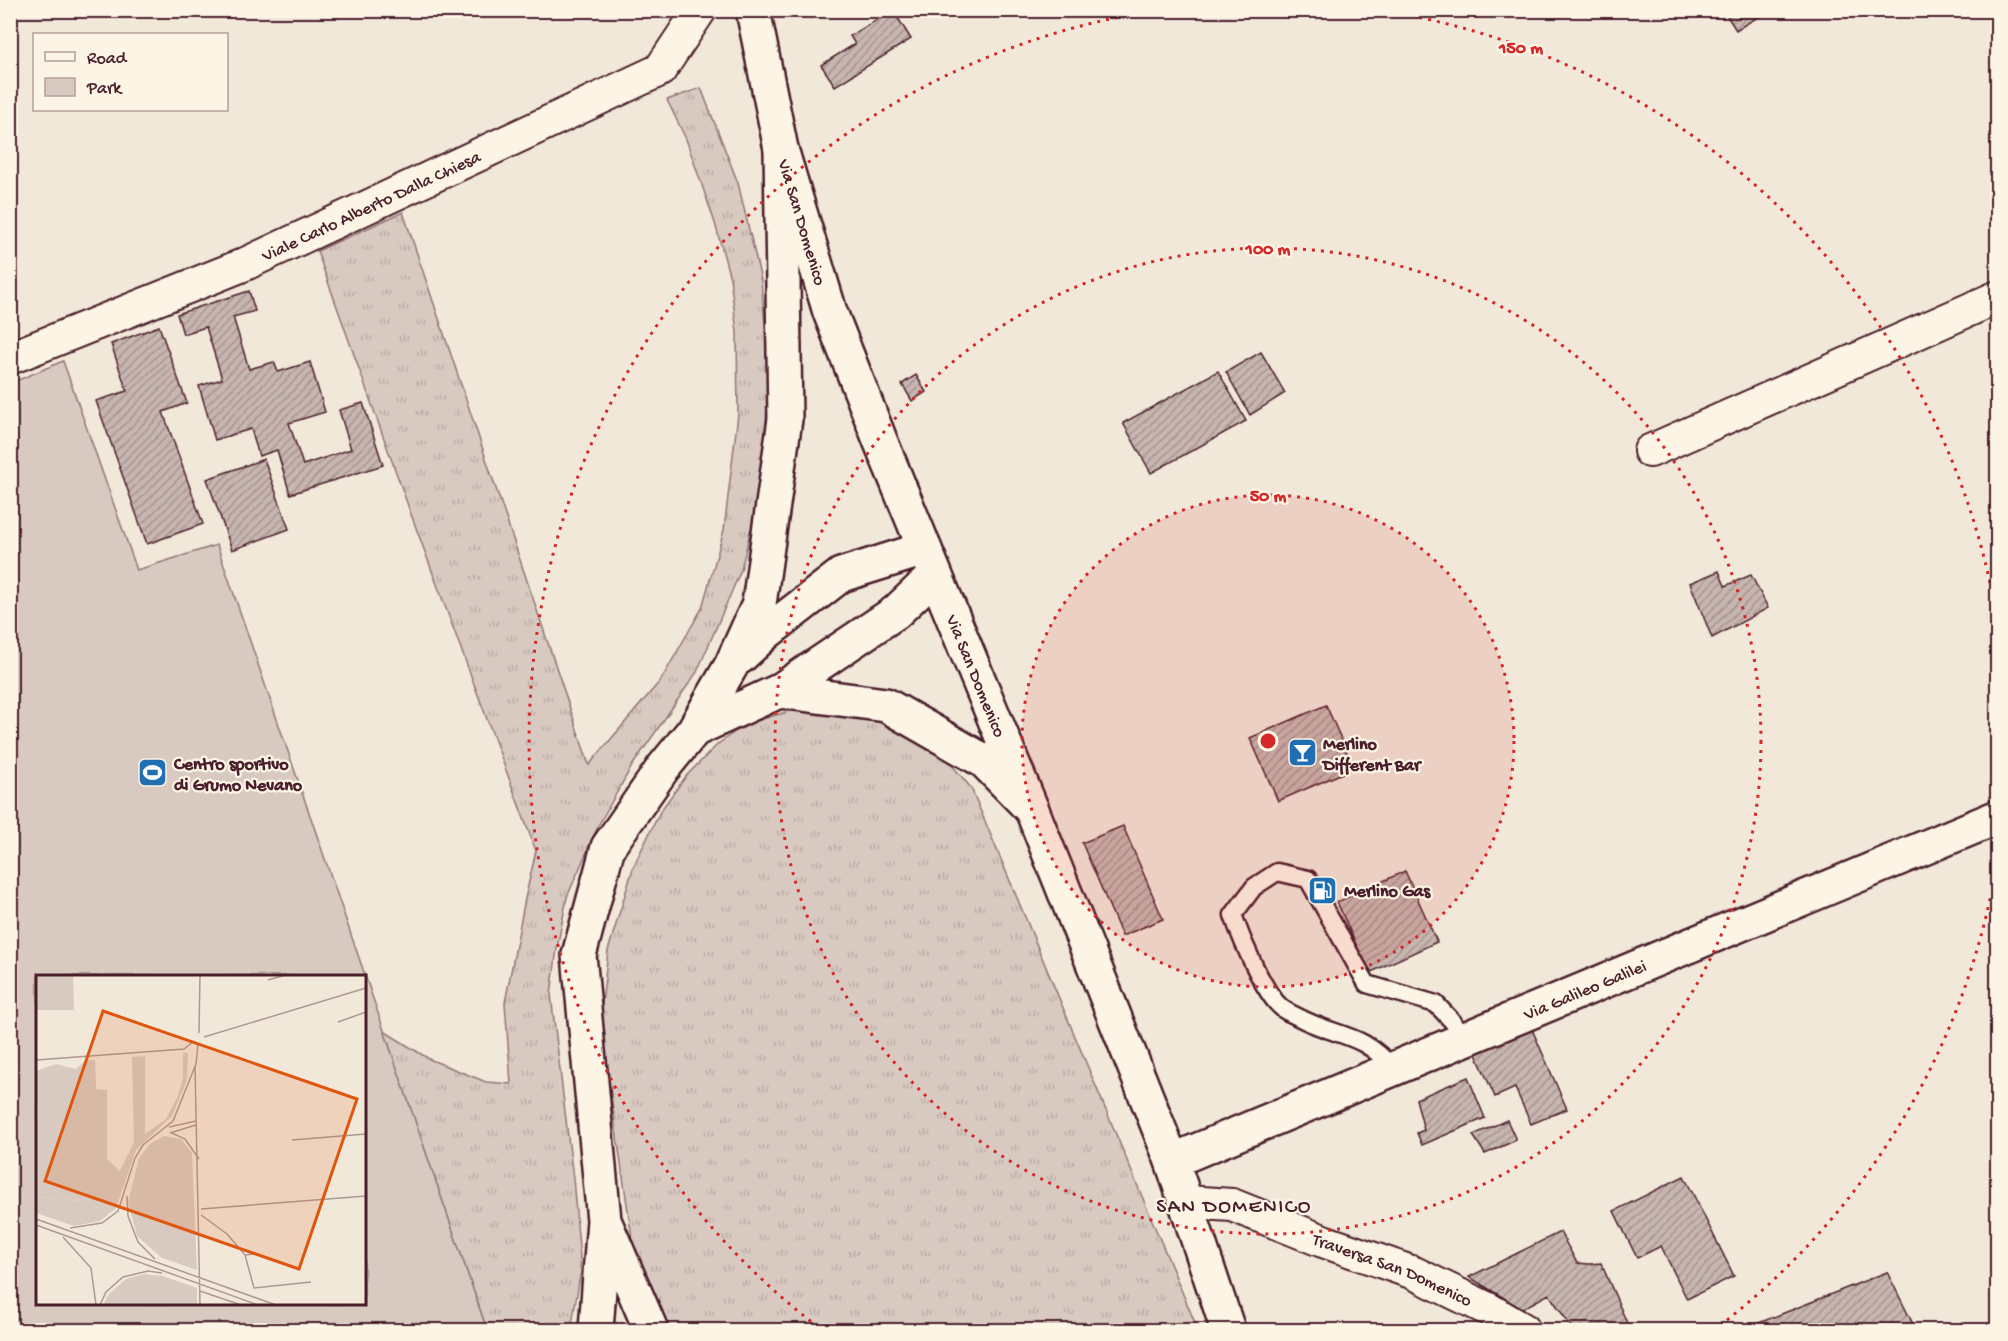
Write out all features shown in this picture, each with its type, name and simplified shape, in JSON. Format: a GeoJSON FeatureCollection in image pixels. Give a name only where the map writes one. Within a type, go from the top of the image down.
{"type":"FeatureCollection","features":[{"type":"Feature","properties":{"kind":"main road","name":"Via San Domenico"},"geometry":{"type":"LineString","coordinates":[[753,10],[781,149],[830,312],[1172,1161],[1228,1330]]}},
{"type":"Feature","properties":{"kind":"main road"},"geometry":{"type":"LineString","coordinates":[[596,1330],[604,1220],[579,955],[608,847],[663,768],[694,730],[731,666],[759,604],[785,419],[781,149]]}},
{"type":"Feature","properties":{"kind":"main road"},"geometry":{"type":"LineString","coordinates":[[731,666],[766,633],[841,575],[929,562]]}},
{"type":"Feature","properties":{"kind":"main road"},"geometry":{"type":"LineString","coordinates":[[694,730],[779,690],[896,612],[929,562]]}},
{"type":"Feature","properties":{"kind":"main road"},"geometry":{"type":"LineString","coordinates":[[779,690],[886,705],[984,761],[1032,810]]}},
{"type":"Feature","properties":{"kind":"main road","name":"Via Galileo Galilei"},"geometry":{"type":"LineString","coordinates":[[1172,1161],[1998,817]]}},
{"type":"Feature","properties":{"kind":"main road"},"geometry":{"type":"LineString","coordinates":[[604,1220],[651,1330]]}},
{"type":"Feature","properties":{"kind":"street","name":"Viale Carlo Alberto Dalla Chiesa"},"geometry":{"type":"LineString","coordinates":[[10,358],[243,265],[660,70],[700,10]]}},
{"type":"Feature","properties":{"kind":"street"},"geometry":{"type":"LineString","coordinates":[[1650,451],[1998,297]]}},
{"type":"Feature","properties":{"kind":"street","name":"Traversa San Domenico"},"geometry":{"type":"LineString","coordinates":[[1186,1202],[1232,1206],[1414,1273],[1490,1310],[1524,1330]]}},
{"type":"Feature","properties":{"kind":"lane"},"geometry":{"type":"LineString","coordinates":[[1393,1069],[1382,1055],[1356,1038],[1311,1024],[1282,1008],[1269,993],[1243,941],[1233,915],[1254,886],[1277,872],[1308,879],[1367,984],[1436,1005],[1453,1022],[1463,1040]]}},
{"type":"Feature","properties":{"kind":"green space"},"geometry":{"type":"Polygon","coordinates":[[[701,88],[738,183],[761,280],[769,367],[763,478],[741,570],[697,672],[632,766],[599,824],[567,897],[551,995],[573,1178],[581,1270],[571,1330],[487,1330],[384,1031],[429,1059],[486,1082],[511,1084],[505,1003],[536,851],[412,517],[317,251],[403,212],[589,765],[661,680],[702,608],[724,530],[738,414],[737,332],[730,278],[715,223],[686,139],[667,100],[701,88]]]}},
{"type":"Feature","properties":{"kind":"green space","name":"Centro sportivo di Grumo Nevano"},"geometry":{"type":"Polygon","coordinates":[[[63,361],[137,570],[217,545],[365,975],[36,975],[36,1305],[366,1305],[366,978],[487,1330],[11,1330],[11,383],[63,361]]]}},
{"type":"Feature","properties":{"kind":"green space"},"geometry":{"type":"Polygon","coordinates":[[[799,708],[860,711],[901,726],[942,753],[971,788],[1198,1330],[660,1330],[639,1285],[600,1022],[608,951],[634,865],[661,810],[687,775],[718,744],[736,731],[756,721],[799,708]]]}},
{"type":"Feature","properties":{"kind":"building"},"geometry":{"type":"Polygon","coordinates":[[[893,10],[911,39],[835,86],[821,65],[855,44],[850,36],[893,10]]]}},
{"type":"Feature","properties":{"kind":"building"},"geometry":{"type":"Polygon","coordinates":[[[1725,10],[1770,10],[1736,30],[1725,10]]]}},
{"type":"Feature","properties":{"kind":"building"},"geometry":{"type":"Polygon","coordinates":[[[249,291],[255,311],[233,317],[249,369],[274,362],[278,372],[310,362],[325,412],[289,423],[303,465],[351,449],[339,410],[363,403],[383,465],[290,494],[277,450],[259,456],[251,429],[215,440],[199,386],[222,379],[206,327],[183,334],[177,314],[249,291]]]}},
{"type":"Feature","properties":{"kind":"building"},"geometry":{"type":"Polygon","coordinates":[[[159,326],[187,403],[163,412],[203,524],[147,544],[96,401],[127,391],[111,344],[159,326]]]}},
{"type":"Feature","properties":{"kind":"building"},"geometry":{"type":"Polygon","coordinates":[[[1261,352],[1285,393],[1250,415],[1226,372],[1261,352]]]}},
{"type":"Feature","properties":{"kind":"building"},"geometry":{"type":"Polygon","coordinates":[[[1218,371],[1246,421],[1151,473],[1123,423],[1218,371]]]}},
{"type":"Feature","properties":{"kind":"building"},"geometry":{"type":"Polygon","coordinates":[[[916,375],[926,392],[912,401],[902,384],[916,375]]]}},
{"type":"Feature","properties":{"kind":"building"},"geometry":{"type":"Polygon","coordinates":[[[264,459],[289,529],[232,550],[207,479],[264,459]]]}},
{"type":"Feature","properties":{"kind":"building"},"geometry":{"type":"Polygon","coordinates":[[[1719,571],[1725,586],[1751,575],[1768,608],[1712,638],[1690,583],[1719,571]]]}},
{"type":"Feature","properties":{"kind":"building","name":"Merlino Different Bar"},"geometry":{"type":"Polygon","coordinates":[[[1326,705],[1354,768],[1278,801],[1250,738],[1326,705]]]}},
{"type":"Feature","properties":{"kind":"building"},"geometry":{"type":"Polygon","coordinates":[[[1123,826],[1163,919],[1122,936],[1082,843],[1123,826]]]}},
{"type":"Feature","properties":{"kind":"building"},"geometry":{"type":"Polygon","coordinates":[[[1405,871],[1437,942],[1369,973],[1337,902],[1405,871]]]}},
{"type":"Feature","properties":{"kind":"building"},"geometry":{"type":"Polygon","coordinates":[[[1531,1027],[1567,1109],[1531,1124],[1515,1088],[1495,1097],[1475,1052],[1531,1027]]]}},
{"type":"Feature","properties":{"kind":"building"},"geometry":{"type":"Polygon","coordinates":[[[1468,1077],[1485,1118],[1422,1145],[1417,1133],[1424,1130],[1416,1099],[1468,1077]]]}},
{"type":"Feature","properties":{"kind":"building"},"geometry":{"type":"Polygon","coordinates":[[[1507,1120],[1516,1140],[1485,1154],[1473,1135],[1507,1120]]]}},
{"type":"Feature","properties":{"kind":"building"},"geometry":{"type":"Polygon","coordinates":[[[1684,1176],[1734,1276],[1687,1299],[1661,1246],[1637,1258],[1614,1211],[1684,1176]]]}},
{"type":"Feature","properties":{"kind":"building"},"geometry":{"type":"Polygon","coordinates":[[[1560,1232],[1577,1263],[1601,1263],[1630,1330],[1573,1330],[1549,1294],[1522,1309],[1469,1277],[1560,1232]]]}},
{"type":"Feature","properties":{"kind":"building"},"geometry":{"type":"Polygon","coordinates":[[[1887,1272],[1916,1330],[1868,1330],[1865,1327],[1855,1330],[1741,1330],[1887,1272]]]}},
{"type":"Feature","properties":{"kind":"place","name":"Merlino Different Bar"},"geometry":{"type":"Point","coordinates":[1302,753]}},
{"type":"Feature","properties":{"kind":"place","name":"Centro sportivo di Grumo Nevano"},"geometry":{"type":"Point","coordinates":[153,773]}},
{"type":"Feature","properties":{"kind":"place","name":"Merlino Gas"},"geometry":{"type":"Point","coordinates":[1323,890]}},
{"type":"Feature","properties":{"kind":"district","name":"SAN DOMENICO"},"geometry":{"type":"Point","coordinates":[1234,1205]}}]}
